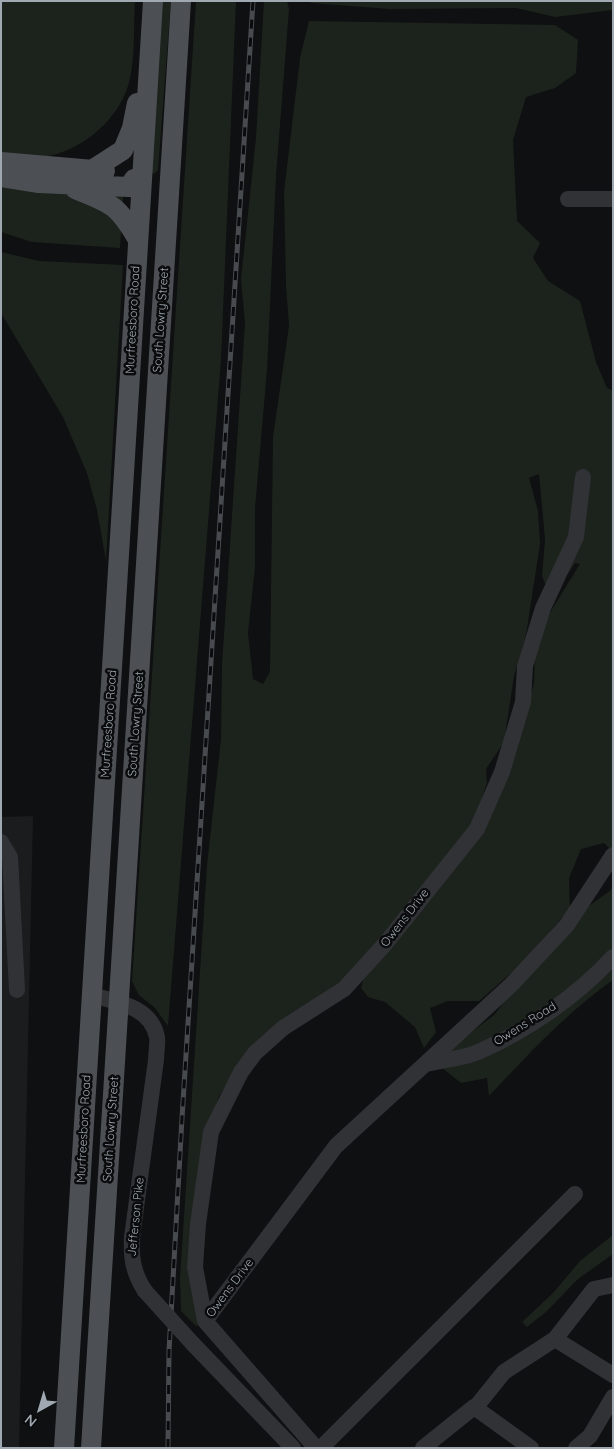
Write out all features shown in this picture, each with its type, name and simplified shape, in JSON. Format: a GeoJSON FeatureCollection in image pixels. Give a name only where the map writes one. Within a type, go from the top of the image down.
{"type":"FeatureCollection","features":[{"type":"Feature","properties":{"kind":"main road","name":"Murfreesboro Road"},"geometry":{"type":"LineString","coordinates":[[64,1448],[138,240],[138,180],[153,1]]}},
{"type":"Feature","properties":{"kind":"main road","name":"South Lowry Street"},"geometry":{"type":"LineString","coordinates":[[91,1448],[181,1]]}},
{"type":"Feature","properties":{"kind":"main road"},"geometry":{"type":"LineString","coordinates":[[92,170],[123,150],[132,128],[140,85],[143,53],[151,32]]}},
{"type":"Feature","properties":{"kind":"main road"},"geometry":{"type":"LineString","coordinates":[[1,162],[131,174],[138,180],[170,183]]}},
{"type":"Feature","properties":{"kind":"main road"},"geometry":{"type":"LineString","coordinates":[[1,178],[61,184],[129,187],[138,180]]}},
{"type":"Feature","properties":{"kind":"main road"},"geometry":{"type":"LineString","coordinates":[[61,184],[110,203],[128,222],[138,240]]}},
{"type":"Feature","properties":{"kind":"street"},"geometry":{"type":"LineString","coordinates":[[568,199],[613,199]]}},
{"type":"Feature","properties":{"kind":"street","name":"Owens Drive"},"geometry":{"type":"LineString","coordinates":[[316,1448],[205,1321],[195,1267],[198,1224],[211,1132],[241,1072],[255,1053],[283,1028],[344,989],[385,944],[477,829],[502,772],[523,702],[525,666],[543,608],[576,538],[583,476]]}},
{"type":"Feature","properties":{"kind":"street"},"geometry":{"type":"LineString","coordinates":[[1,842],[10,857],[17,990]]}},
{"type":"Feature","properties":{"kind":"street","name":"Owens Drive"},"geometry":{"type":"LineString","coordinates":[[205,1321],[336,1146],[511,985],[567,925],[613,855]]}},
{"type":"Feature","properties":{"kind":"street","name":"Owens Road"},"geometry":{"type":"LineString","coordinates":[[423,1064],[477,1053],[512,1034],[591,980],[613,956]]}},
{"type":"Feature","properties":{"kind":"street","name":"Jefferson Pike"},"geometry":{"type":"LineString","coordinates":[[92,995],[139,1009],[150,1022],[157,1036],[156,1060],[132,1237],[131,1260],[136,1278],[145,1291],[193,1344],[293,1448]]}},
{"type":"Feature","properties":{"kind":"street"},"geometry":{"type":"LineString","coordinates":[[321,1448],[575,1194]]}},
{"type":"Feature","properties":{"kind":"street"},"geometry":{"type":"LineString","coordinates":[[431,1445],[475,1408],[504,1372],[555,1339],[594,1289],[613,1285]]}},
{"type":"Feature","properties":{"kind":"street"},"geometry":{"type":"LineString","coordinates":[[555,1339],[613,1375]]}},
{"type":"Feature","properties":{"kind":"street"},"geometry":{"type":"LineString","coordinates":[[576,1448],[590,1436],[613,1397]]}},
{"type":"Feature","properties":{"kind":"street"},"geometry":{"type":"LineString","coordinates":[[475,1408],[531,1448]]}},
{"type":"Feature","properties":{"kind":"shaded area"},"geometry":{"type":"Polygon","coordinates":[[[1,1],[135,1],[131,76],[122,100],[104,125],[80,144],[66,151],[36,158],[1,155],[1,1]]]}},
{"type":"Feature","properties":{"kind":"shaded area"},"geometry":{"type":"Polygon","coordinates":[[[160,1],[171,1],[158,170],[154,174],[149,171],[160,1]]]}},
{"type":"Feature","properties":{"kind":"shaded area"},"geometry":{"type":"Polygon","coordinates":[[[196,1],[236,1],[221,360],[168,1026],[155,1008],[139,995],[132,981],[196,1]]]}},
{"type":"Feature","properties":{"kind":"shaded area"},"geometry":{"type":"Polygon","coordinates":[[[264,1],[287,1],[289,9],[276,176],[267,370],[255,508],[255,567],[248,633],[253,679],[263,684],[270,672],[273,437],[289,326],[284,192],[300,58],[309,21],[555,25],[578,40],[576,73],[555,88],[526,97],[513,140],[517,221],[540,243],[533,258],[548,281],[580,301],[596,362],[607,388],[613,391],[613,852],[604,843],[581,849],[569,878],[570,909],[518,967],[479,1001],[448,1001],[430,1008],[436,1032],[424,1048],[415,1027],[385,1002],[368,997],[361,988],[365,973],[441,886],[480,829],[498,769],[512,750],[527,709],[534,683],[535,647],[549,614],[580,564],[575,563],[551,599],[542,576],[545,539],[539,474],[529,478],[538,511],[540,544],[526,635],[514,676],[504,742],[486,769],[487,783],[471,829],[372,952],[336,989],[261,1037],[219,1096],[207,1133],[196,1226],[193,1268],[199,1304],[197,1327],[181,1311],[180,1278],[207,865],[221,739],[222,664],[245,323],[241,279],[256,138],[264,1]]]}},
{"type":"Feature","properties":{"kind":"shaded area"},"geometry":{"type":"Polygon","coordinates":[[[308,1],[613,1],[613,10],[555,17],[516,8],[389,9],[312,3],[308,1]]]}},
{"type":"Feature","properties":{"kind":"shaded area"},"geometry":{"type":"Polygon","coordinates":[[[1,171],[124,182],[120,248],[32,242],[1,232],[1,171]]]}},
{"type":"Feature","properties":{"kind":"shaded area"},"geometry":{"type":"Polygon","coordinates":[[[1,252],[39,261],[123,265],[106,561],[97,510],[87,473],[63,417],[1,313],[1,252]]]}},
{"type":"Feature","properties":{"kind":"shaded area"},"geometry":{"type":"Polygon","coordinates":[[[33,816],[19,1448],[1,1448],[1,817],[33,816]]]}},
{"type":"Feature","properties":{"kind":"shaded area"},"geometry":{"type":"Polygon","coordinates":[[[613,885],[613,980],[563,1020],[489,1096],[487,1078],[461,1083],[441,1067],[448,1050],[494,1015],[524,977],[586,908],[611,890],[613,885]]]}},
{"type":"Feature","properties":{"kind":"shaded area"},"geometry":{"type":"Polygon","coordinates":[[[613,1235],[613,1254],[578,1279],[546,1312],[527,1327],[522,1322],[553,1293],[580,1261],[613,1235]]]}},
{"type":"Feature","properties":{"kind":"railway"},"geometry":{"type":"LineString","coordinates":[[168,1448],[169,1351],[182,1118],[253,1]]}}]}
